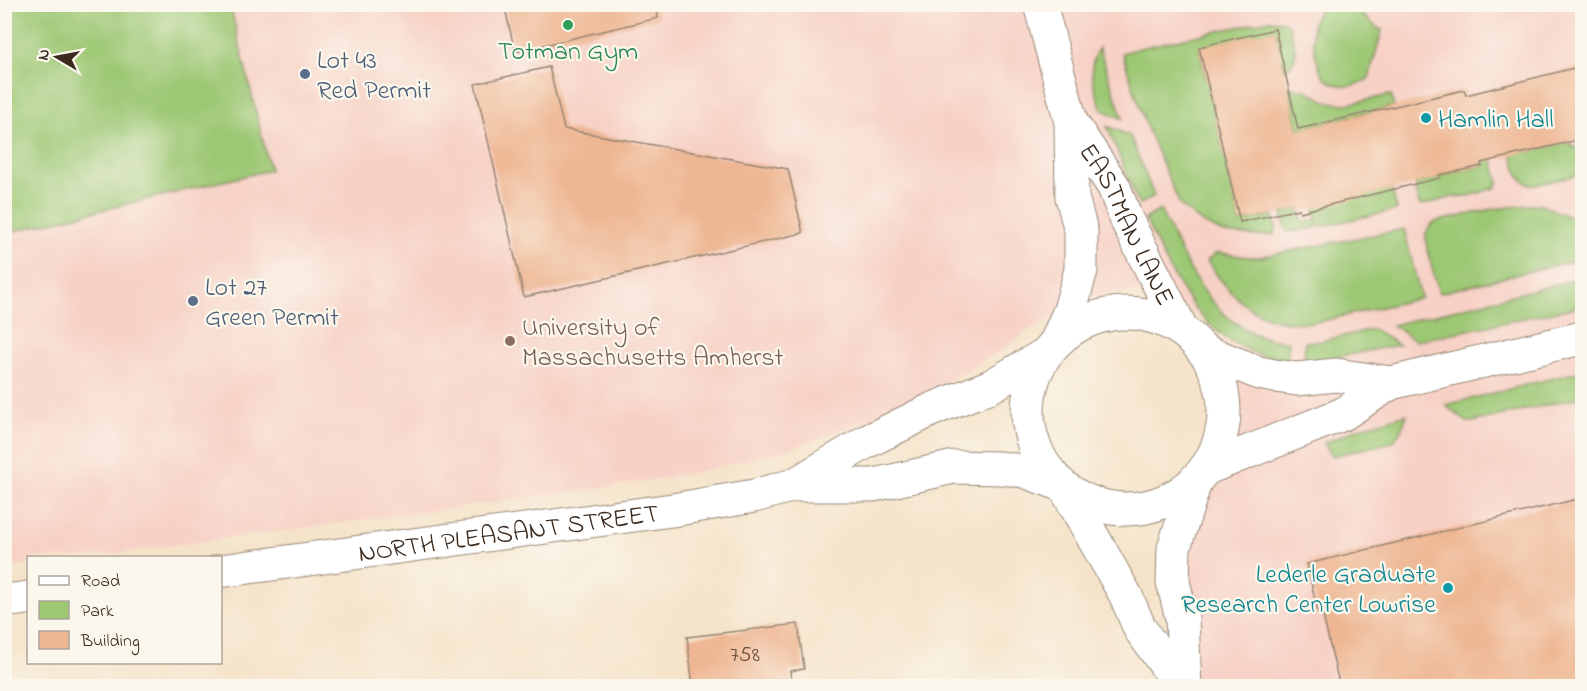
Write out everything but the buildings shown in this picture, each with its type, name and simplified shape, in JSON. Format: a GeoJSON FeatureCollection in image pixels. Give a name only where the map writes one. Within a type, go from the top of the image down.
{"type":"FeatureCollection","features":[{"type":"Feature","properties":{"kind":"main road","name":"EASTMAN LANE"},"geometry":{"type":"LineString","coordinates":[[1040,4],[1071,122],[1072,197],[1081,231],[1081,270],[1070,310],[1051,347]]}},
{"type":"Feature","properties":{"kind":"main road","name":"EASTMAN LANE"},"geometry":{"type":"LineString","coordinates":[[1071,122],[1114,187],[1126,219],[1191,339]]}},
{"type":"Feature","properties":{"kind":"main road"},"geometry":{"type":"LineString","coordinates":[[1181,687],[1140,629],[1121,588],[1062,487],[1050,474],[1036,452],[1029,428],[1028,402],[1033,378],[1051,347],[1084,322],[1115,313],[1148,315],[1259,373],[1297,379],[1336,375],[1391,383]]}},
{"type":"Feature","properties":{"kind":"main road"},"geometry":{"type":"LineString","coordinates":[[1062,487],[1110,509],[1142,508],[1171,498],[1200,474],[1343,414],[1391,383],[1582,338]]}},
{"type":"Feature","properties":{"kind":"main road"},"geometry":{"type":"LineString","coordinates":[[1185,687],[1182,618],[1173,582],[1174,548],[1200,474],[1218,446],[1224,420],[1222,393],[1213,367],[1191,339]]}},
{"type":"Feature","properties":{"kind":"main road","name":"NORTH PLEASANT STREET"},"geometry":{"type":"LineString","coordinates":[[794,485],[866,442],[933,409],[991,386],[1051,347]]}},
{"type":"Feature","properties":{"kind":"main road","name":"NORTH PLEASANT STREET"},"geometry":{"type":"LineString","coordinates":[[222,571],[672,510],[754,496],[794,485],[874,485],[954,467],[1024,471],[1062,487]]}},
{"type":"Feature","properties":{"kind":"main road"},"geometry":{"type":"LineString","coordinates":[[4,601],[27,598]]}},
{"type":"Feature","properties":{"kind":"shaded area","name":"University of Massachusetts Amherst"},"geometry":{"type":"Polygon","coordinates":[[[4,5],[1582,5],[1582,686],[1188,686],[1199,625],[1190,590],[1188,566],[1196,531],[1238,429],[1236,389],[1221,335],[1203,320],[1175,305],[1135,292],[1095,297],[1030,329],[1009,346],[919,397],[864,422],[784,451],[690,474],[586,490],[93,556],[27,556],[27,565],[5,569],[4,5]]]}},
{"type":"Feature","properties":{"kind":"green space"},"geometry":{"type":"Polygon","coordinates":[[[1332,4],[1351,6],[1382,30],[1369,78],[1359,84],[1347,86],[1330,82],[1319,67],[1313,40],[1314,19],[1317,14],[1332,4]]]}},
{"type":"Feature","properties":{"kind":"green space"},"geometry":{"type":"Polygon","coordinates":[[[4,5],[230,5],[270,170],[5,233],[4,5]]]}},
{"type":"Feature","properties":{"kind":"green space"},"geometry":{"type":"Polygon","coordinates":[[[1269,20],[1282,21],[1289,26],[1295,56],[1291,66],[1285,70],[1275,30],[1199,48],[1240,222],[1273,215],[1276,228],[1275,234],[1256,236],[1223,233],[1201,222],[1180,205],[1147,128],[1122,53],[1269,20]]]}},
{"type":"Feature","properties":{"kind":"green space"},"geometry":{"type":"Polygon","coordinates":[[[1099,48],[1123,119],[1102,110],[1092,71],[1099,48]]]}},
{"type":"Feature","properties":{"kind":"green space"},"geometry":{"type":"Polygon","coordinates":[[[1289,88],[1306,90],[1327,102],[1347,104],[1391,95],[1394,106],[1298,129],[1289,88]]]}},
{"type":"Feature","properties":{"kind":"green space"},"geometry":{"type":"Polygon","coordinates":[[[1107,126],[1130,136],[1154,196],[1139,205],[1107,126]]]}},
{"type":"Feature","properties":{"kind":"green space"},"geometry":{"type":"Polygon","coordinates":[[[1568,142],[1573,148],[1582,145],[1582,174],[1535,185],[1520,178],[1512,152],[1527,152],[1568,142]]]}},
{"type":"Feature","properties":{"kind":"green space"},"geometry":{"type":"Polygon","coordinates":[[[1492,157],[1498,180],[1495,188],[1468,196],[1419,205],[1415,184],[1440,178],[1439,175],[1482,166],[1480,159],[1492,157]]]}},
{"type":"Feature","properties":{"kind":"green space"},"geometry":{"type":"Polygon","coordinates":[[[1392,189],[1397,210],[1308,229],[1289,232],[1286,229],[1282,213],[1299,209],[1303,223],[1317,220],[1314,206],[1392,189]]]}},
{"type":"Feature","properties":{"kind":"green space"},"geometry":{"type":"Polygon","coordinates":[[[1539,204],[1582,222],[1582,259],[1439,293],[1426,240],[1427,231],[1434,222],[1493,209],[1539,204]]]}},
{"type":"Feature","properties":{"kind":"green space"},"geometry":{"type":"Polygon","coordinates":[[[1160,210],[1188,266],[1212,301],[1226,316],[1243,328],[1265,338],[1289,342],[1287,361],[1258,354],[1234,343],[1214,329],[1197,311],[1169,267],[1145,219],[1160,210]]]}},
{"type":"Feature","properties":{"kind":"green space"},"geometry":{"type":"Polygon","coordinates":[[[1404,229],[1421,298],[1318,322],[1282,321],[1253,310],[1229,290],[1207,261],[1219,253],[1259,257],[1404,229]]]}},
{"type":"Feature","properties":{"kind":"green space"},"geometry":{"type":"Polygon","coordinates":[[[1582,278],[1582,306],[1416,341],[1392,325],[1582,278]]]}},
{"type":"Feature","properties":{"kind":"green space"},"geometry":{"type":"Polygon","coordinates":[[[1373,329],[1399,345],[1304,361],[1305,342],[1321,341],[1373,329]]]}},
{"type":"Feature","properties":{"kind":"green space"},"geometry":{"type":"Polygon","coordinates":[[[1582,371],[1582,397],[1472,422],[1467,422],[1445,405],[1582,371]]]}},
{"type":"Feature","properties":{"kind":"green space"},"geometry":{"type":"Polygon","coordinates":[[[1407,414],[1401,430],[1392,442],[1333,456],[1324,443],[1359,428],[1407,414]]]}},
{"type":"Feature","properties":{"kind":"place","name":"Totman Gym"},"geometry":{"type":"Point","coordinates":[568,25]}},
{"type":"Feature","properties":{"kind":"place","name":"Lot 43 Red Permit"},"geometry":{"type":"Point","coordinates":[305,74]}},
{"type":"Feature","properties":{"kind":"place","name":"Hamlin Hall"},"geometry":{"type":"Point","coordinates":[1426,118]}},
{"type":"Feature","properties":{"kind":"place","name":"Lot 27 Green Permit"},"geometry":{"type":"Point","coordinates":[193,301]}},
{"type":"Feature","properties":{"kind":"place","name":"University of Massachusetts Amherst"},"geometry":{"type":"Point","coordinates":[510,341]}},
{"type":"Feature","properties":{"kind":"place","name":"Lederle Graduate Research Center Lowrise"},"geometry":{"type":"Point","coordinates":[1448,588]}}]}
